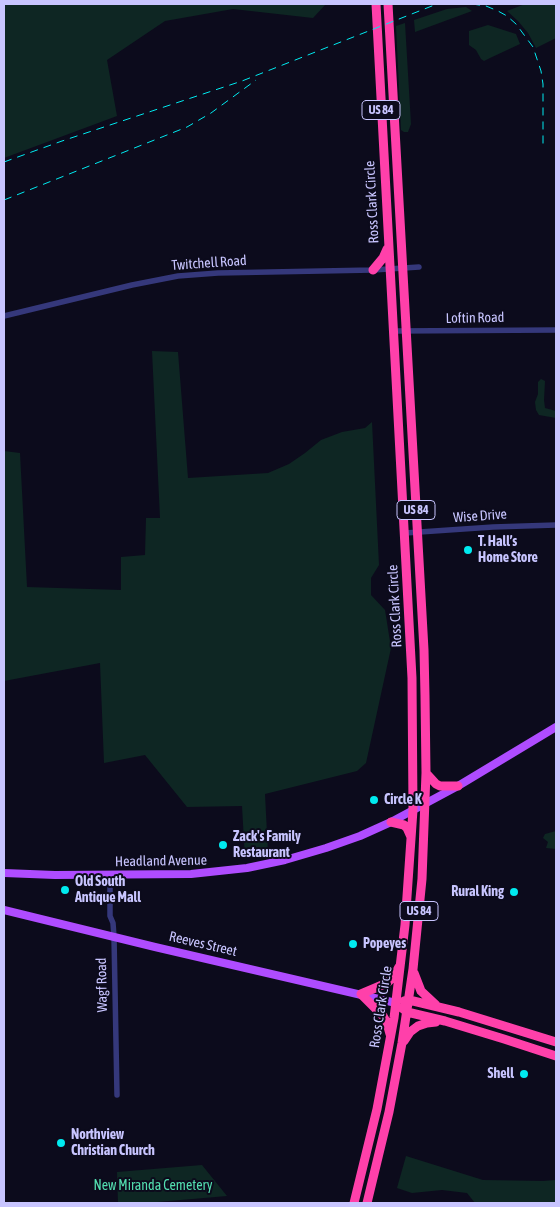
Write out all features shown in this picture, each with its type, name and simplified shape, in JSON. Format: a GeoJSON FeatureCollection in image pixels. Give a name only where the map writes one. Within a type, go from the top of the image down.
{"type":"FeatureCollection","features":[{"type":"Feature","properties":{"kind":"highway","name":"Ross Clark Circle"},"geometry":{"type":"LineString","coordinates":[[367,1203],[389,1112],[409,1000],[422,879],[426,804],[425,677],[388,5]]}},
{"type":"Feature","properties":{"kind":"highway","name":"Ross Clark Circle"},"geometry":{"type":"LineString","coordinates":[[354,1203],[377,1109],[396,1003],[412,840],[413,810],[413,696],[376,8]]}},
{"type":"Feature","properties":{"kind":"highway"},"geometry":{"type":"LineString","coordinates":[[373,270],[383,258],[388,244]]}},
{"type":"Feature","properties":{"kind":"highway"},"geometry":{"type":"LineString","coordinates":[[426,774],[440,786],[458,786]]}},
{"type":"Feature","properties":{"kind":"highway"},"geometry":{"type":"LineString","coordinates":[[391,822],[404,825],[412,840]]}},
{"type":"Feature","properties":{"kind":"highway"},"geometry":{"type":"LineString","coordinates":[[391,1036],[383,1016],[361,994],[387,983],[394,976],[401,963]]}},
{"type":"Feature","properties":{"kind":"highway"},"geometry":{"type":"LineString","coordinates":[[413,969],[421,991],[438,1007]]}},
{"type":"Feature","properties":{"kind":"highway","name":"Reeves Street"},"geometry":{"type":"LineString","coordinates":[[396,1003],[409,1000],[438,1007],[556,1042]]}},
{"type":"Feature","properties":{"kind":"highway","name":"Reeves Street"},"geometry":{"type":"LineString","coordinates":[[396,1003],[407,1012],[504,1038],[556,1056]]}},
{"type":"Feature","properties":{"kind":"highway"},"geometry":{"type":"LineString","coordinates":[[402,1043],[410,1032],[418,1026],[445,1021]]}},
{"type":"Feature","properties":{"kind":"main road","name":"Headland Avenue"},"geometry":{"type":"LineString","coordinates":[[4,873],[191,874],[230,871],[264,865],[326,848],[391,822],[458,786],[556,727]]}},
{"type":"Feature","properties":{"kind":"main road","name":"Reeves Street"},"geometry":{"type":"LineString","coordinates":[[4,910],[396,1003]]}},
{"type":"Feature","properties":{"kind":"street","name":"Twitchell Road"},"geometry":{"type":"LineString","coordinates":[[4,316],[178,276],[218,273],[390,270],[419,267]]}},
{"type":"Feature","properties":{"kind":"street","name":"Loftin Road"},"geometry":{"type":"LineString","coordinates":[[393,331],[556,330]]}},
{"type":"Feature","properties":{"kind":"street","name":"Wise Drive"},"geometry":{"type":"LineString","coordinates":[[405,533],[556,525]]}},
{"type":"Feature","properties":{"kind":"street","name":"Wagf Road"},"geometry":{"type":"LineString","coordinates":[[110,875],[110,911],[114,937],[117,1095]]}},
{"type":"Feature","properties":{"kind":"green space"},"geometry":{"type":"Polygon","coordinates":[[[4,4],[326,4],[313,18],[233,9],[165,21],[107,60],[117,116],[4,158],[4,4]]]}},
{"type":"Feature","properties":{"kind":"green space"},"geometry":{"type":"Polygon","coordinates":[[[525,4],[556,4],[556,38],[536,48],[528,33],[507,11],[525,4]]]}},
{"type":"Feature","properties":{"kind":"green space"},"geometry":{"type":"Polygon","coordinates":[[[466,7],[472,11],[415,32],[414,20],[447,9],[466,7]]]}},
{"type":"Feature","properties":{"kind":"green space"},"geometry":{"type":"Polygon","coordinates":[[[405,23],[411,124],[408,132],[401,130],[396,26],[405,23]]]}},
{"type":"Feature","properties":{"kind":"green space"},"geometry":{"type":"Polygon","coordinates":[[[488,25],[516,34],[520,44],[484,61],[476,50],[469,45],[469,31],[488,25]]]}},
{"type":"Feature","properties":{"kind":"green space"},"geometry":{"type":"Polygon","coordinates":[[[152,351],[178,352],[188,478],[268,473],[289,464],[321,440],[342,432],[365,428],[372,422],[379,565],[371,578],[371,595],[385,610],[391,648],[366,763],[357,771],[265,794],[268,853],[245,859],[242,806],[187,807],[145,755],[104,763],[100,663],[4,681],[4,451],[20,453],[27,587],[121,590],[121,557],[145,555],[146,518],[160,518],[152,351]]]}},
{"type":"Feature","properties":{"kind":"green space"},"geometry":{"type":"Polygon","coordinates":[[[541,379],[545,381],[545,408],[556,411],[556,418],[539,415],[536,410],[535,402],[538,394],[538,382],[541,379]]]}},
{"type":"Feature","properties":{"kind":"green space"},"geometry":{"type":"Polygon","coordinates":[[[556,831],[556,849],[546,848],[548,842],[543,838],[545,834],[556,831]]]}},
{"type":"Feature","properties":{"kind":"green space"},"geometry":{"type":"Polygon","coordinates":[[[406,1156],[483,1180],[556,1180],[556,1203],[475,1203],[467,1193],[442,1190],[412,1193],[397,1188],[406,1156]]]}},
{"type":"Feature","properties":{"kind":"green space","name":"New Miranda Cemetery"},"geometry":{"type":"Polygon","coordinates":[[[202,1165],[227,1196],[146,1203],[118,1203],[117,1172],[202,1165]]]}},
{"type":"Feature","properties":{"kind":"railway"},"geometry":{"type":"LineString","coordinates":[[4,162],[242,81],[437,4]]}},
{"type":"Feature","properties":{"kind":"railway"},"geometry":{"type":"LineString","coordinates":[[472,4],[486,6],[507,16],[516,24],[533,47],[543,84],[543,145]]}},
{"type":"Feature","properties":{"kind":"railway"},"geometry":{"type":"LineString","coordinates":[[4,200],[187,127],[211,113],[256,80]]}},
{"type":"Feature","properties":{"kind":"place","name":"T. Hall’s Home Store"},"geometry":{"type":"Point","coordinates":[468,550]}},
{"type":"Feature","properties":{"kind":"place","name":"Circle K"},"geometry":{"type":"Point","coordinates":[374,800]}},
{"type":"Feature","properties":{"kind":"place","name":"Zack's Family Restaurant"},"geometry":{"type":"Point","coordinates":[223,845]}},
{"type":"Feature","properties":{"kind":"place","name":"Old South Antique Mall"},"geometry":{"type":"Point","coordinates":[65,890]}},
{"type":"Feature","properties":{"kind":"place","name":"Rural King"},"geometry":{"type":"Point","coordinates":[514,892]}},
{"type":"Feature","properties":{"kind":"place","name":"Popeyes"},"geometry":{"type":"Point","coordinates":[353,944]}},
{"type":"Feature","properties":{"kind":"place","name":"Shell"},"geometry":{"type":"Point","coordinates":[524,1074]}},
{"type":"Feature","properties":{"kind":"place","name":"Northview Christian Church"},"geometry":{"type":"Point","coordinates":[61,1143]}}]}
